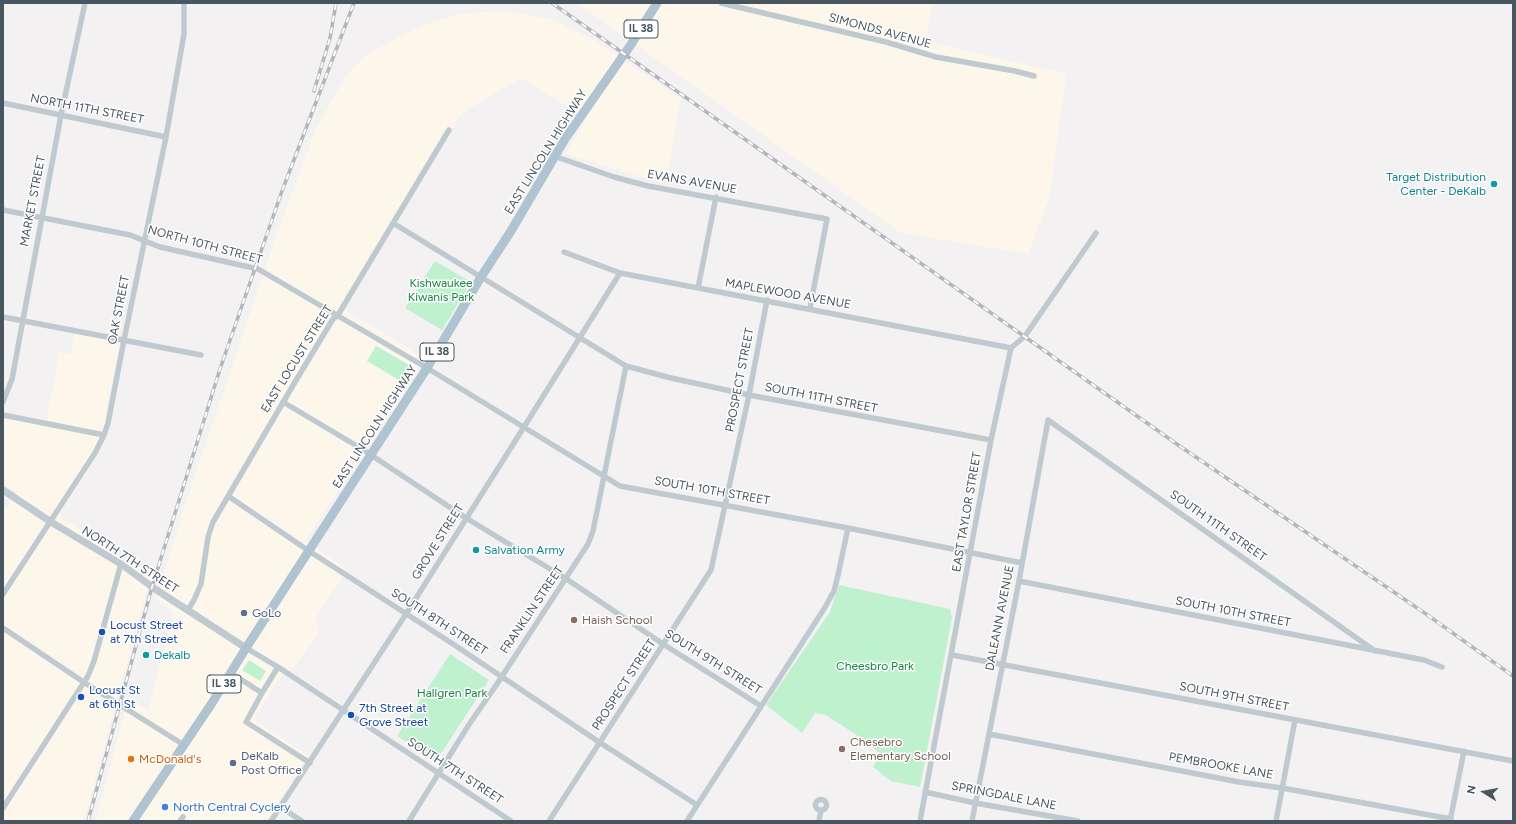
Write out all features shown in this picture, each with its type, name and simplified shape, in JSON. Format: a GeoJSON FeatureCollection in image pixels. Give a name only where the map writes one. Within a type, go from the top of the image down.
{"type":"FeatureCollection","features":[{"type":"Feature","properties":{"kind":"main road","name":"EAST LINCOLN HIGHWAY"},"geometry":{"type":"LineString","coordinates":[[133,821],[184,745],[370,454],[427,368],[481,277],[511,231],[554,156],[657,3]]}},
{"type":"Feature","properties":{"kind":"street","name":"MARKET STREET"},"geometry":{"type":"LineString","coordinates":[[3,402],[12,379],[41,218],[85,3]]}},
{"type":"Feature","properties":{"kind":"street","name":"OAK STREET"},"geometry":{"type":"LineString","coordinates":[[3,594],[95,453],[108,423],[166,136],[184,34],[184,3]]}},
{"type":"Feature","properties":{"kind":"street","name":"SIMONDS AVENUE"},"geometry":{"type":"LineString","coordinates":[[721,3],[886,42],[936,58],[1034,76]]}},
{"type":"Feature","properties":{"kind":"street","name":"NORTH 11TH STREET"},"geometry":{"type":"LineString","coordinates":[[3,103],[166,136]]}},
{"type":"Feature","properties":{"kind":"street","name":"EAST LOCUST STREET"},"geometry":{"type":"LineString","coordinates":[[188,610],[194,600],[200,584],[211,527],[283,402],[333,319],[338,315],[449,130]]}},
{"type":"Feature","properties":{"kind":"street","name":"EVANS AVENUE"},"geometry":{"type":"LineString","coordinates":[[554,156],[614,177],[648,186],[716,197],[827,219],[810,308]]}},
{"type":"Feature","properties":{"kind":"street"},"geometry":{"type":"LineString","coordinates":[[698,288],[716,197]]}},
{"type":"Feature","properties":{"kind":"street","name":"NORTH 10TH STREET"},"geometry":{"type":"LineString","coordinates":[[3,210],[130,236],[160,247],[258,269],[427,368]]}},
{"type":"Feature","properties":{"kind":"street"},"geometry":{"type":"LineString","coordinates":[[393,223],[481,277]]}},
{"type":"Feature","properties":{"kind":"street"},"geometry":{"type":"LineString","coordinates":[[1011,348],[1024,336],[1096,233]]}},
{"type":"Feature","properties":{"kind":"street","name":"MAPLEWOOD AVENUE"},"geometry":{"type":"LineString","coordinates":[[564,252],[620,273],[810,308],[1011,348]]}},
{"type":"Feature","properties":{"kind":"street","name":"GROVE STREET"},"geometry":{"type":"LineString","coordinates":[[271,821],[406,614],[620,273]]}},
{"type":"Feature","properties":{"kind":"street","name":"SOUTH 11TH STREET"},"geometry":{"type":"LineString","coordinates":[[481,277],[626,366],[671,378],[749,395],[991,440]]}},
{"type":"Feature","properties":{"kind":"street","name":"PROSPECT STREET"},"geometry":{"type":"LineString","coordinates":[[549,821],[711,570],[749,395],[767,300]]}},
{"type":"Feature","properties":{"kind":"street"},"geometry":{"type":"LineString","coordinates":[[3,316],[201,355]]}},
{"type":"Feature","properties":{"kind":"street","name":"EAST TAYLOR STREET"},"geometry":{"type":"LineString","coordinates":[[920,821],[991,440],[1011,348]]}},
{"type":"Feature","properties":{"kind":"street","name":"FRANKLIN STREET"},"geometry":{"type":"LineString","coordinates":[[409,821],[438,773],[565,578],[585,550],[591,538],[626,366]]}},
{"type":"Feature","properties":{"kind":"street","name":"SOUTH 10TH STREET"},"geometry":{"type":"LineString","coordinates":[[427,368],[620,486],[848,528],[1022,563]]}},
{"type":"Feature","properties":{"kind":"street","name":"SOUTH 9TH STREET"},"geometry":{"type":"LineString","coordinates":[[283,402],[370,454],[466,518],[565,578],[663,644],[761,706]]}},
{"type":"Feature","properties":{"kind":"street"},"geometry":{"type":"LineString","coordinates":[[3,415],[104,435]]}},
{"type":"Feature","properties":{"kind":"street","name":"SOUTH 11TH STREET"},"geometry":{"type":"LineString","coordinates":[[1048,420],[1375,651]]}},
{"type":"Feature","properties":{"kind":"street","name":"DALEANN AVENUE"},"geometry":{"type":"LineString","coordinates":[[972,821],[1019,581],[1048,420]]}},
{"type":"Feature","properties":{"kind":"street","name":"NORTH 7TH STREET"},"geometry":{"type":"LineString","coordinates":[[3,490],[51,522],[121,564],[155,589],[246,648]]}},
{"type":"Feature","properties":{"kind":"street","name":"SOUTH 8TH STREET"},"geometry":{"type":"LineString","coordinates":[[228,496],[309,551],[697,805]]}},
{"type":"Feature","properties":{"kind":"street"},"geometry":{"type":"LineString","coordinates":[[686,821],[817,620],[834,591],[848,528]]}},
{"type":"Feature","properties":{"kind":"street"},"geometry":{"type":"LineString","coordinates":[[3,808],[85,682],[94,661],[121,564]]}},
{"type":"Feature","properties":{"kind":"street","name":"SOUTH 10TH STREET"},"geometry":{"type":"LineString","coordinates":[[1019,581],[1424,660],[1442,666]]}},
{"type":"Feature","properties":{"kind":"street"},"geometry":{"type":"LineString","coordinates":[[3,628],[184,745]]}},
{"type":"Feature","properties":{"kind":"street","name":"SOUTH 7TH STREET"},"geometry":{"type":"LineString","coordinates":[[246,648],[278,667],[511,821]]}},
{"type":"Feature","properties":{"kind":"street","name":"SOUTH 9TH STREET"},"geometry":{"type":"LineString","coordinates":[[952,655],[1513,761]]}},
{"type":"Feature","properties":{"kind":"street"},"geometry":{"type":"LineString","coordinates":[[278,667],[246,722],[310,763]]}},
{"type":"Feature","properties":{"kind":"street"},"geometry":{"type":"LineString","coordinates":[[231,672],[262,693]]}},
{"type":"Feature","properties":{"kind":"street"},"geometry":{"type":"LineString","coordinates":[[1276,821],[1295,720]]}},
{"type":"Feature","properties":{"kind":"street","name":"PEMBROOKE LANE"},"geometry":{"type":"LineString","coordinates":[[989,734],[1239,782],[1282,788],[1450,820]]}},
{"type":"Feature","properties":{"kind":"street"},"geometry":{"type":"LineString","coordinates":[[1450,820],[1464,751]]}},
{"type":"Feature","properties":{"kind":"street","name":"SPRINGDALE LANE"},"geometry":{"type":"LineString","coordinates":[[925,792],[1078,821]]}},
{"type":"Feature","properties":{"kind":"street"},"geometry":{"type":"LineString","coordinates":[[280,807],[302,821]]}},
{"type":"Feature","properties":{"kind":"street"},"geometry":{"type":"LineString","coordinates":[[819,821],[820,810]]}},
{"type":"Feature","properties":{"kind":"shaded area"},"geometry":{"type":"Polygon","coordinates":[[[577,3],[933,3],[925,41],[1066,74],[1050,195],[1028,254],[901,233],[577,3]]]}},
{"type":"Feature","properties":{"kind":"shaded area"},"geometry":{"type":"Polygon","coordinates":[[[506,11],[551,19],[594,40],[681,99],[665,184],[566,154],[587,118],[521,78],[460,115],[344,310],[425,358],[306,540],[347,570],[315,619],[319,631],[294,668],[281,677],[254,719],[308,755],[267,821],[97,821],[96,820],[129,697],[148,710],[174,612],[156,600],[188,496],[280,225],[317,126],[344,79],[363,57],[397,38],[431,22],[465,13],[506,11]]]}},
{"type":"Feature","properties":{"kind":"shaded area"},"geometry":{"type":"Polygon","coordinates":[[[75,334],[120,343],[108,403],[103,445],[62,510],[61,517],[127,561],[152,571],[84,821],[3,821],[3,512],[17,493],[3,483],[3,418],[46,426],[59,352],[71,354],[75,334]]]}},
{"type":"Feature","properties":{"kind":"green space","name":"Kishwaukee Kiwanis Park"},"geometry":{"type":"Polygon","coordinates":[[[435,261],[471,282],[442,330],[405,308],[435,261]]]}},
{"type":"Feature","properties":{"kind":"green space"},"geometry":{"type":"Polygon","coordinates":[[[376,346],[409,365],[410,374],[404,383],[367,361],[376,346]]]}},
{"type":"Feature","properties":{"kind":"green space","name":"Cheesbro Park"},"geometry":{"type":"Polygon","coordinates":[[[839,585],[950,609],[952,618],[920,787],[891,781],[873,767],[880,754],[867,742],[826,715],[815,713],[802,733],[766,705],[830,612],[839,585]]]}},
{"type":"Feature","properties":{"kind":"green space","name":"Hallgren Park"},"geometry":{"type":"Polygon","coordinates":[[[450,654],[489,680],[436,761],[397,736],[450,654]]]}},
{"type":"Feature","properties":{"kind":"green space"},"geometry":{"type":"Polygon","coordinates":[[[249,660],[266,671],[260,681],[242,670],[249,660]]]}},
{"type":"Feature","properties":{"kind":"railway"},"geometry":{"type":"LineString","coordinates":[[314,91],[330,38],[336,3]]}},
{"type":"Feature","properties":{"kind":"railway"},"geometry":{"type":"LineString","coordinates":[[88,821],[152,587],[220,369],[282,191],[354,3]]}},
{"type":"Feature","properties":{"kind":"railway"},"geometry":{"type":"LineString","coordinates":[[552,3],[1181,447],[1426,614],[1513,676]]}},
{"type":"Feature","properties":{"kind":"place","name":"Target Distribution Center - DeKalb"},"geometry":{"type":"Point","coordinates":[1494,184]}},
{"type":"Feature","properties":{"kind":"place","name":"Salvation Army"},"geometry":{"type":"Point","coordinates":[476,550]}},
{"type":"Feature","properties":{"kind":"place","name":"GoLo"},"geometry":{"type":"Point","coordinates":[244,613]}},
{"type":"Feature","properties":{"kind":"place","name":"Haish School"},"geometry":{"type":"Point","coordinates":[574,620]}},
{"type":"Feature","properties":{"kind":"place","name":"Locust Street at 7th Street"},"geometry":{"type":"Point","coordinates":[102,632]}},
{"type":"Feature","properties":{"kind":"place","name":"Dekalb"},"geometry":{"type":"Point","coordinates":[146,655]}},
{"type":"Feature","properties":{"kind":"place","name":"Locust St at 6th St"},"geometry":{"type":"Point","coordinates":[81,697]}},
{"type":"Feature","properties":{"kind":"place","name":"7th Street at Grove Street"},"geometry":{"type":"Point","coordinates":[351,715]}},
{"type":"Feature","properties":{"kind":"place","name":"Chesebro Elementary School"},"geometry":{"type":"Point","coordinates":[842,749]}},
{"type":"Feature","properties":{"kind":"place","name":"McDonald's"},"geometry":{"type":"Point","coordinates":[131,759]}},
{"type":"Feature","properties":{"kind":"place","name":"DeKalb Post Office"},"geometry":{"type":"Point","coordinates":[233,763]}},
{"type":"Feature","properties":{"kind":"place","name":"North Central Cyclery"},"geometry":{"type":"Point","coordinates":[165,807]}}]}
